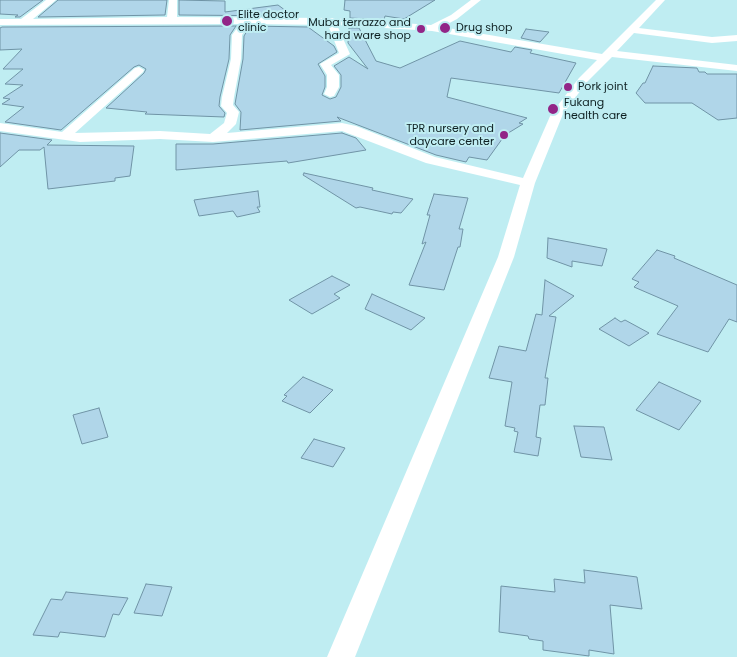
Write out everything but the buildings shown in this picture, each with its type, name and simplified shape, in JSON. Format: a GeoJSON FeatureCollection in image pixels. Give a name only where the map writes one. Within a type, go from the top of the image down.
{"type":"FeatureCollection","features":[{"type":"Feature","properties":{"kind":"street"},"geometry":{"type":"LineString","coordinates":[[24,21],[52,0]]}},
{"type":"Feature","properties":{"kind":"street"},"geometry":{"type":"LineString","coordinates":[[172,20],[173,0]]}},
{"type":"Feature","properties":{"kind":"street"},"geometry":{"type":"LineString","coordinates":[[432,28],[454,17],[477,0]]}},
{"type":"Feature","properties":{"kind":"street"},"geometry":{"type":"LineString","coordinates":[[341,657],[506,257],[528,183],[556,114],[583,80],[661,0]]}},
{"type":"Feature","properties":{"kind":"street"},"geometry":{"type":"LineString","coordinates":[[0,22],[330,21],[432,28],[606,56],[737,68]]}},
{"type":"Feature","properties":{"kind":"street"},"geometry":{"type":"LineString","coordinates":[[330,21],[335,28],[345,54],[325,64],[333,75],[333,87],[330,94]]}},
{"type":"Feature","properties":{"kind":"street"},"geometry":{"type":"LineString","coordinates":[[213,138],[230,124],[233,112],[228,106],[228,97],[236,59],[236,41],[237,35],[246,22]]}},
{"type":"Feature","properties":{"kind":"street"},"geometry":{"type":"LineString","coordinates":[[632,30],[712,40],[737,38]]}},
{"type":"Feature","properties":{"kind":"street"},"geometry":{"type":"LineString","coordinates":[[65,136],[138,70]]}},
{"type":"Feature","properties":{"kind":"street"},"geometry":{"type":"LineString","coordinates":[[0,126],[65,136],[95,138],[160,135],[213,138],[342,127],[352,129],[431,160],[528,183]]}},
{"type":"Feature","properties":{"kind":"place","name":"Elite doctor clinic"},"geometry":{"type":"Point","coordinates":[227,21]}},
{"type":"Feature","properties":{"kind":"place","name":"Drug shop"},"geometry":{"type":"Point","coordinates":[445,28]}},
{"type":"Feature","properties":{"kind":"place","name":"Muba terrazzo and hard ware shop"},"geometry":{"type":"Point","coordinates":[421,29]}},
{"type":"Feature","properties":{"kind":"place","name":"Pork joint"},"geometry":{"type":"Point","coordinates":[568,87]}},
{"type":"Feature","properties":{"kind":"place","name":"Fukang health care"},"geometry":{"type":"Point","coordinates":[553,109]}},
{"type":"Feature","properties":{"kind":"place","name":"TPR nursery and daycare center"},"geometry":{"type":"Point","coordinates":[504,135]}}]}
